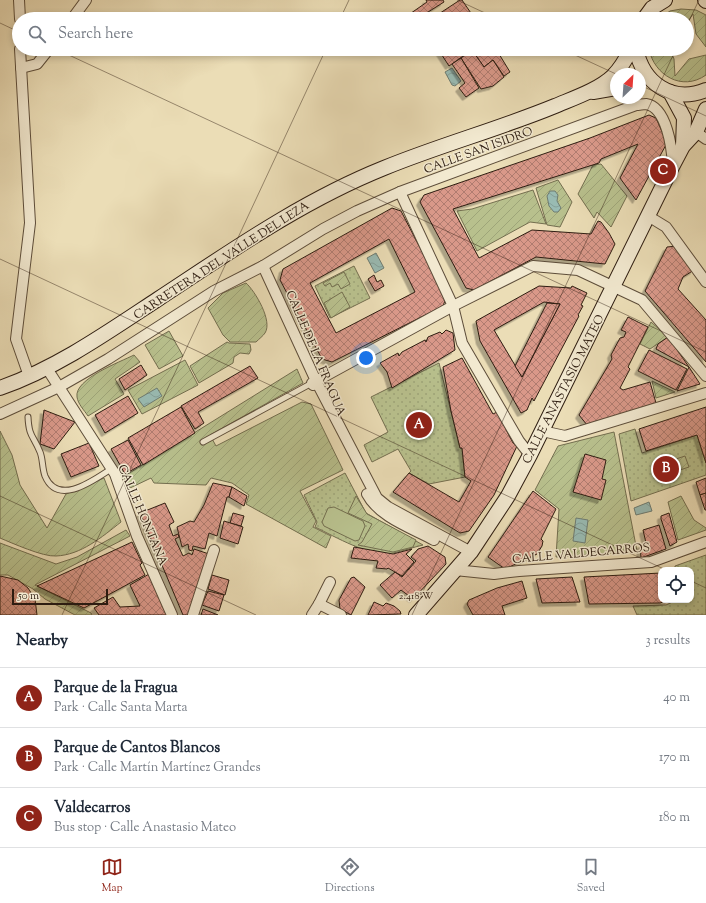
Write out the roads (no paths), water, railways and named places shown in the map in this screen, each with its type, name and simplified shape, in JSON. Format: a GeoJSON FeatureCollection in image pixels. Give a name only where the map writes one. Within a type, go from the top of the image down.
{"type":"FeatureCollection","features":[{"type":"Feature","properties":{"kind":"main road"},"geometry":{"type":"LineString","coordinates":[[649,12],[652,8],[665,0]]}},
{"type":"Feature","properties":{"kind":"main road"},"geometry":{"type":"LineString","coordinates":[[583,94],[612,77],[624,63],[628,56]]}},
{"type":"Feature","properties":{"kind":"main road"},"geometry":{"type":"LineString","coordinates":[[638,56],[642,68],[655,84],[670,92],[690,94],[706,90]]}},
{"type":"Feature","properties":{"kind":"main road"},"geometry":{"type":"LineString","coordinates":[[646,85],[655,84]]}},
{"type":"Feature","properties":{"kind":"main road"},"geometry":{"type":"LineString","coordinates":[[583,94],[610,89]]}},
{"type":"Feature","properties":{"kind":"main road"},"geometry":{"type":"LineString","coordinates":[[670,92],[684,118],[701,136]]}},
{"type":"Feature","properties":{"kind":"main road","name":"CARRETERA DEL VALLE DEL LEZA"},"geometry":{"type":"LineString","coordinates":[[0,388],[29,376],[98,340],[285,216],[352,180],[412,156],[512,124],[583,94]]}},
{"type":"Feature","properties":{"kind":"main road"},"geometry":{"type":"LineString","coordinates":[[701,136],[706,109]]}},
{"type":"Feature","properties":{"kind":"main road"},"geometry":{"type":"LineString","coordinates":[[683,146],[684,118]]}},
{"type":"Feature","properties":{"kind":"main road"},"geometry":{"type":"LineString","coordinates":[[683,146],[701,136]]}},
{"type":"Feature","properties":{"kind":"main road","name":"CALLE ANASTASIO MATEO"},"geometry":{"type":"LineString","coordinates":[[416,615],[469,555],[508,496],[542,431],[683,146]]}},
{"type":"Feature","properties":{"kind":"street"},"geometry":{"type":"LineString","coordinates":[[20,0],[20,12]]}},
{"type":"Feature","properties":{"kind":"street"},"geometry":{"type":"LineString","coordinates":[[77,12],[86,0]]}},
{"type":"Feature","properties":{"kind":"street"},"geometry":{"type":"LineString","coordinates":[[20,56],[30,222],[16,339],[29,376]]}},
{"type":"Feature","properties":{"kind":"street"},"geometry":{"type":"LineString","coordinates":[[21,68],[37,64],[43,56]]}},
{"type":"Feature","properties":{"kind":"street","name":"CALLE SAN ISIDRO"},"geometry":{"type":"LineString","coordinates":[[0,414],[59,387],[108,359],[214,291],[263,266],[323,229],[400,192],[636,105],[646,104],[654,108],[661,116],[671,144],[673,165]]}},
{"type":"Feature","properties":{"kind":"street"},"geometry":{"type":"LineString","coordinates":[[400,192],[453,306],[462,343],[473,365],[519,441],[530,455]]}},
{"type":"Feature","properties":{"kind":"street"},"geometry":{"type":"LineString","coordinates":[[648,216],[666,227],[706,282]]}},
{"type":"Feature","properties":{"kind":"street","name":"CALLE DE LA FRAGUA"},"geometry":{"type":"LineString","coordinates":[[263,266],[314,382],[378,498],[388,507],[469,555]]}},
{"type":"Feature","properties":{"kind":"street"},"geometry":{"type":"LineString","coordinates":[[314,382],[453,306],[533,266],[578,270],[613,288],[642,300],[706,376]]}},
{"type":"Feature","properties":{"kind":"street","name":"CALLE HONTANA"},"geometry":{"type":"LineString","coordinates":[[46,367],[111,469],[137,536],[172,615]]}},
{"type":"Feature","properties":{"kind":"street"},"geometry":{"type":"LineString","coordinates":[[542,431],[565,436],[706,393]]}},
{"type":"Feature","properties":{"kind":"street","name":"CALLE VALDECARROS"},"geometry":{"type":"LineString","coordinates":[[455,570],[494,574],[651,562],[706,542]]}},
{"type":"Feature","properties":{"kind":"street"},"geometry":{"type":"LineString","coordinates":[[193,615],[214,550]]}},
{"type":"Feature","properties":{"kind":"street"},"geometry":{"type":"LineString","coordinates":[[312,615],[320,604],[330,582]]}},
{"type":"Feature","properties":{"kind":"street"},"geometry":{"type":"LineString","coordinates":[[320,604],[341,615]]}},
{"type":"Feature","properties":{"kind":"lane"},"geometry":{"type":"LineString","coordinates":[[203,442],[314,382]]}},
{"type":"Feature","properties":{"kind":"lane"},"geometry":{"type":"LineString","coordinates":[[28,417],[28,429],[40,452],[45,476],[51,485],[57,490],[63,491],[81,487],[111,469]]}},
{"type":"Feature","properties":{"kind":"water"},"geometry":{"type":"Polygon","coordinates":[[[452,68],[461,81],[455,86],[452,85],[445,72],[452,68]]]}},
{"type":"Feature","properties":{"kind":"water"},"geometry":{"type":"Polygon","coordinates":[[[550,191],[555,191],[558,195],[557,201],[561,208],[558,212],[554,212],[549,206],[547,196],[550,191]]]}},
{"type":"Feature","properties":{"kind":"water"},"geometry":{"type":"Polygon","coordinates":[[[376,253],[384,268],[375,273],[367,258],[376,253]]]}},
{"type":"Feature","properties":{"kind":"water"},"geometry":{"type":"Polygon","coordinates":[[[157,388],[162,396],[144,407],[138,399],[157,388]]]}},
{"type":"Feature","properties":{"kind":"water"},"geometry":{"type":"Polygon","coordinates":[[[649,502],[652,511],[636,515],[634,508],[649,502]]]}},
{"type":"Feature","properties":{"kind":"water"},"geometry":{"type":"Polygon","coordinates":[[[576,518],[588,520],[585,543],[573,541],[576,518]]]}},
{"type":"Feature","properties":{"kind":"place","name":"Valdecarros"},"geometry":{"type":"Point","coordinates":[663,171]}},
{"type":"Feature","properties":{"kind":"place","name":"Parque de la Fragua"},"geometry":{"type":"Point","coordinates":[419,425]}},
{"type":"Feature","properties":{"kind":"place","name":"Parque de Cantos Blancos"},"geometry":{"type":"Point","coordinates":[666,469]}}]}
